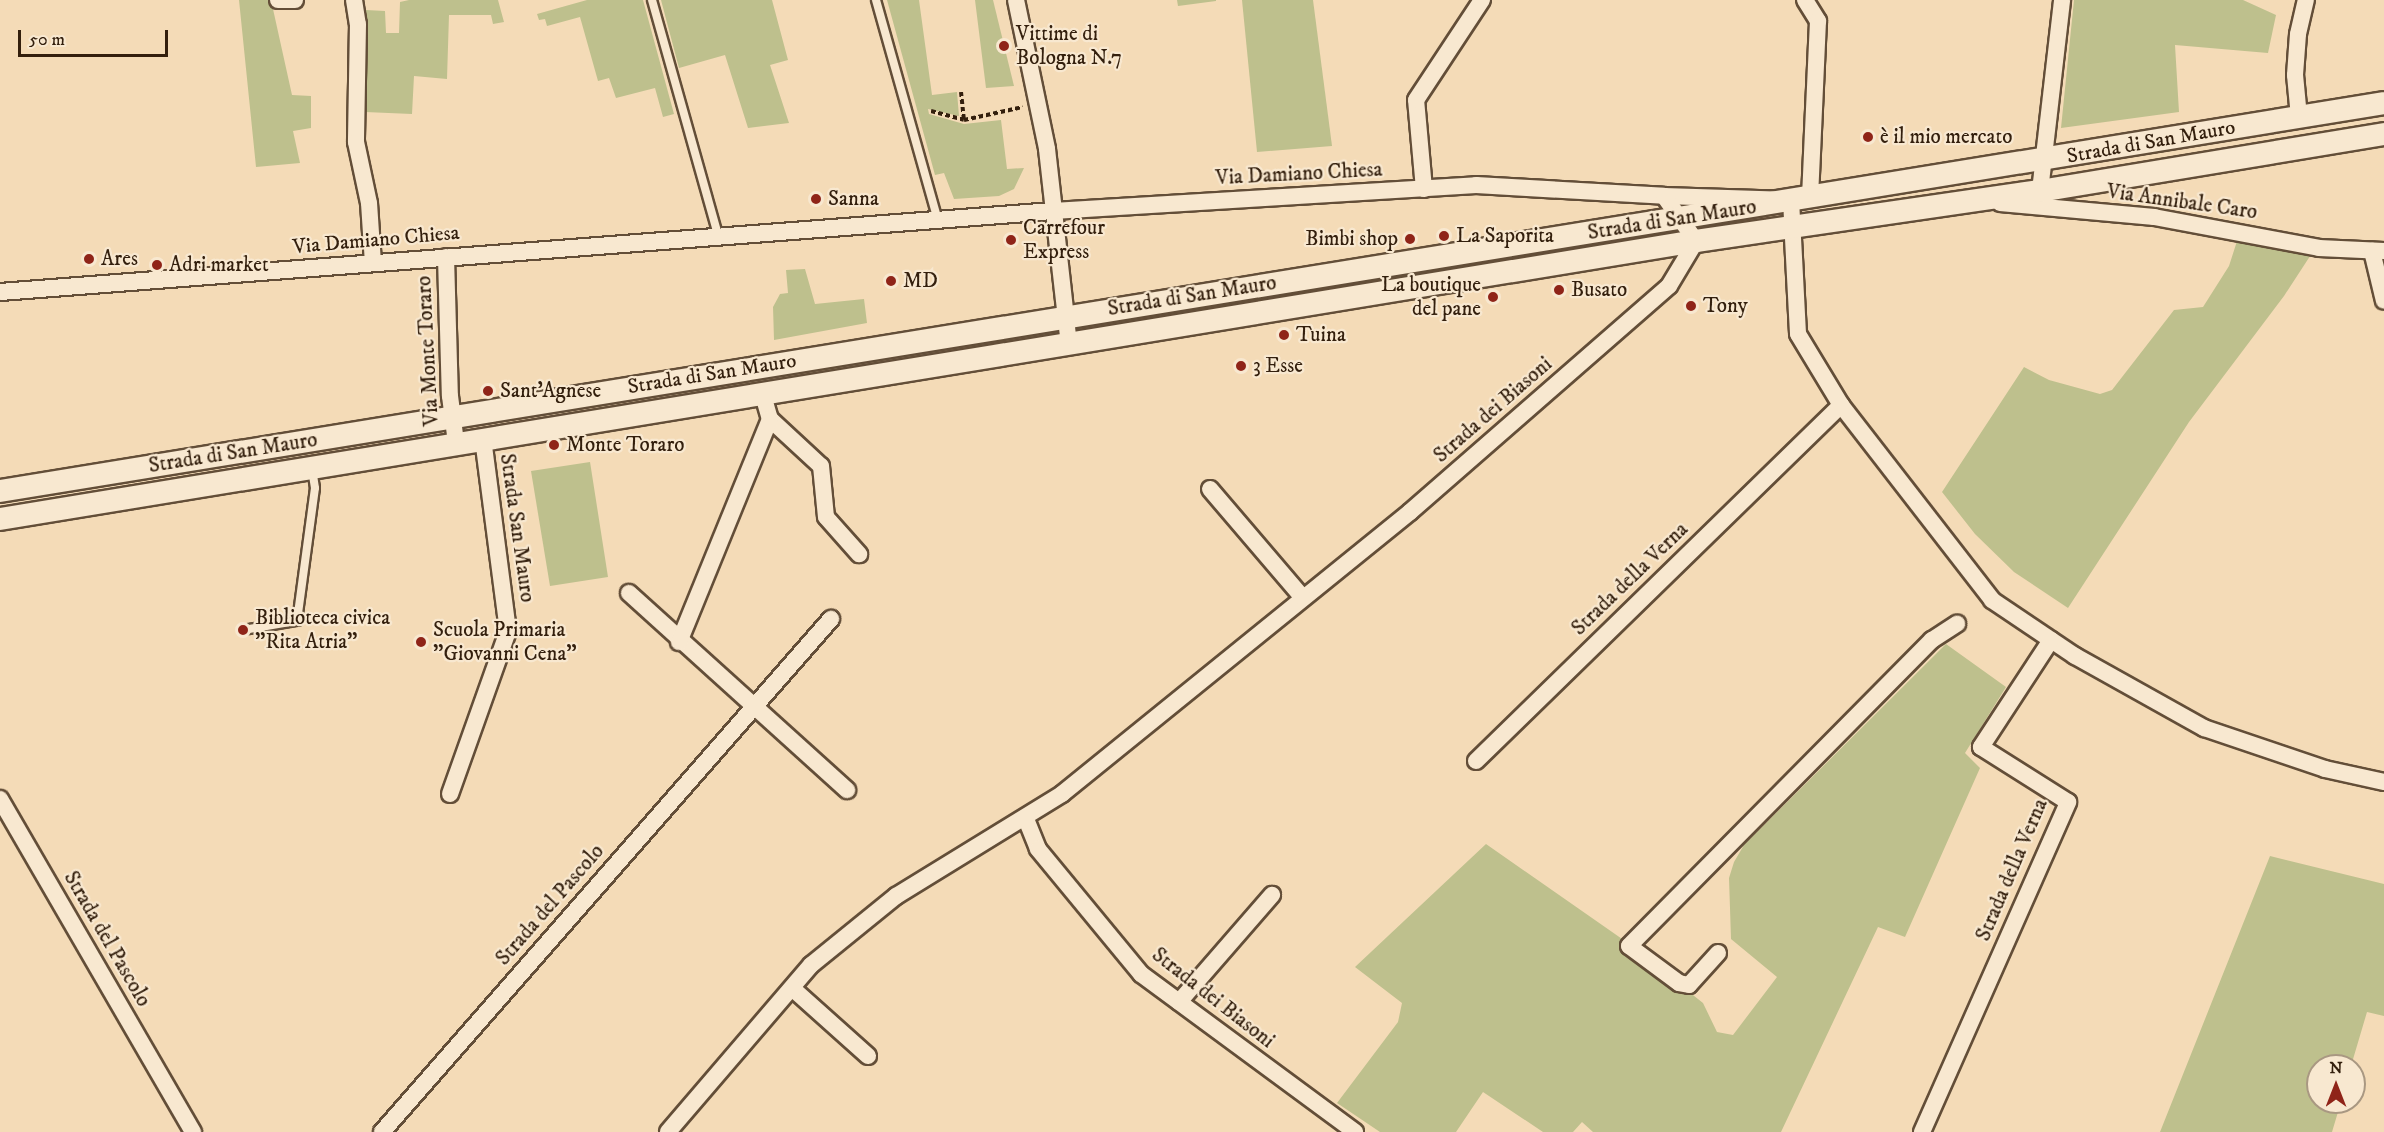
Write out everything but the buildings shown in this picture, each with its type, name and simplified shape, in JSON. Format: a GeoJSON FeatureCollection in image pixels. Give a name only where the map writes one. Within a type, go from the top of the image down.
{"type":"FeatureCollection","features":[{"type":"Feature","properties":{"kind":"main road","name":"Strada di San Mauro"},"geometry":{"type":"LineString","coordinates":[[0,491],[2384,103]]}},
{"type":"Feature","properties":{"kind":"main road","name":"Strada di San Mauro"},"geometry":{"type":"LineString","coordinates":[[0,519],[456,443],[1069,346],[1696,241],[2040,191],[2384,134]]}},
{"type":"Feature","properties":{"kind":"street"},"geometry":{"type":"LineString","coordinates":[[278,0],[296,0]]}},
{"type":"Feature","properties":{"kind":"street"},"geometry":{"type":"LineString","coordinates":[[354,0],[358,24],[356,142],[369,203],[373,263]]}},
{"type":"Feature","properties":{"kind":"street"},"geometry":{"type":"LineString","coordinates":[[1016,0],[1039,104],[1069,346]]}},
{"type":"Feature","properties":{"kind":"street"},"geometry":{"type":"LineString","coordinates":[[1424,189],[1416,100],[1482,0]]}},
{"type":"Feature","properties":{"kind":"street"},"geometry":{"type":"LineString","coordinates":[[1805,0],[1818,21],[1801,199],[1793,227],[1798,334],[1815,366],[1841,405],[1992,600],[2051,640],[2204,728],[2325,769],[2384,782]]}},
{"type":"Feature","properties":{"kind":"street"},"geometry":{"type":"LineString","coordinates":[[2040,191],[2061,0]]}},
{"type":"Feature","properties":{"kind":"street"},"geometry":{"type":"LineString","coordinates":[[2299,117],[2296,55],[2306,0]]}},
{"type":"Feature","properties":{"kind":"street","name":"Via Damiano Chiesa"},"geometry":{"type":"LineString","coordinates":[[0,292],[1053,211],[1476,185],[1664,196],[1801,199]]}},
{"type":"Feature","properties":{"kind":"street"},"geometry":{"type":"LineString","coordinates":[[1664,196],[1696,241]]}},
{"type":"Feature","properties":{"kind":"street","name":"Via Annibale Caro"},"geometry":{"type":"LineString","coordinates":[[1972,201],[2154,217],[2319,248],[2378,251]]}},
{"type":"Feature","properties":{"kind":"street","name":"Strada dei Biasoni"},"geometry":{"type":"LineString","coordinates":[[668,1132],[811,965],[896,896],[1026,819],[1410,512],[1669,286],[1696,241]]}},
{"type":"Feature","properties":{"kind":"street"},"geometry":{"type":"LineString","coordinates":[[2378,251],[2384,301]]}},
{"type":"Feature","properties":{"kind":"street","name":"Via Monte Toraro"},"geometry":{"type":"LineString","coordinates":[[446,256],[451,417],[456,443]]}},
{"type":"Feature","properties":{"kind":"street"},"geometry":{"type":"LineString","coordinates":[[763,395],[770,419],[821,466],[826,517],[858,554]]}},
{"type":"Feature","properties":{"kind":"street","name":"Strada della Verna"},"geometry":{"type":"LineString","coordinates":[[1476,761],[1841,405]]}},
{"type":"Feature","properties":{"kind":"street"},"geometry":{"type":"LineString","coordinates":[[679,642],[770,419]]}},
{"type":"Feature","properties":{"kind":"street","name":"Strada San Mauro"},"geometry":{"type":"LineString","coordinates":[[450,794],[508,631],[483,439]]}},
{"type":"Feature","properties":{"kind":"street"},"geometry":{"type":"LineString","coordinates":[[1210,489],[1303,598]]}},
{"type":"Feature","properties":{"kind":"street"},"geometry":{"type":"LineString","coordinates":[[629,593],[679,642],[846,790]]}},
{"type":"Feature","properties":{"kind":"street","name":"Strada del Pascolo"},"geometry":{"type":"LineString","coordinates":[[382,1132],[831,619]]}},
{"type":"Feature","properties":{"kind":"street"},"geometry":{"type":"LineString","coordinates":[[1719,953],[1689,985],[1679,983],[1629,946],[1932,640],[1958,624]]}},
{"type":"Feature","properties":{"kind":"street","name":"Strada della Verna"},"geometry":{"type":"LineString","coordinates":[[1922,1132],[2068,802],[1982,747],[2051,640]]}},
{"type":"Feature","properties":{"kind":"street","name":"Strada del Pascolo"},"geometry":{"type":"LineString","coordinates":[[0,799],[193,1132]]}},
{"type":"Feature","properties":{"kind":"street","name":"Strada dei Biasoni"},"geometry":{"type":"LineString","coordinates":[[1026,819],[1038,849],[1141,974],[1354,1132]]}},
{"type":"Feature","properties":{"kind":"street"},"geometry":{"type":"LineString","coordinates":[[1179,1002],[1272,895]]}},
{"type":"Feature","properties":{"kind":"street"},"geometry":{"type":"LineString","coordinates":[[792,988],[868,1056]]}},
{"type":"Feature","properties":{"kind":"lane"},"geometry":{"type":"LineString","coordinates":[[652,0],[719,238]]}},
{"type":"Feature","properties":{"kind":"lane"},"geometry":{"type":"LineString","coordinates":[[876,0],[938,221]]}},
{"type":"Feature","properties":{"kind":"lane"},"geometry":{"type":"LineString","coordinates":[[243,630],[297,621],[315,488],[312,467]]}},
{"type":"Feature","properties":{"kind":"path"},"geometry":{"type":"LineString","coordinates":[[961,92],[964,120]]}},
{"type":"Feature","properties":{"kind":"path"},"geometry":{"type":"LineString","coordinates":[[931,111],[964,120],[1039,104]]}},
{"type":"Feature","properties":{"kind":"green space"},"geometry":{"type":"Polygon","coordinates":[[[239,0],[271,0],[292,95],[311,96],[311,128],[293,131],[300,163],[256,167],[239,0]]]}},
{"type":"Feature","properties":{"kind":"green space"},"geometry":{"type":"Polygon","coordinates":[[[409,0],[498,0],[504,22],[493,24],[491,15],[449,15],[447,79],[414,76],[412,114],[365,112],[366,10],[385,11],[386,33],[399,33],[400,2],[409,0]]]}},
{"type":"Feature","properties":{"kind":"green space"},"geometry":{"type":"Polygon","coordinates":[[[587,0],[643,0],[674,114],[663,117],[655,88],[616,98],[609,78],[598,81],[580,17],[547,26],[545,19],[539,20],[537,14],[587,0]]]}},
{"type":"Feature","properties":{"kind":"green space"},"geometry":{"type":"Polygon","coordinates":[[[661,0],[772,0],[788,60],[770,65],[789,123],[748,128],[725,55],[679,68],[661,0]]]}},
{"type":"Feature","properties":{"kind":"green space"},"geometry":{"type":"Polygon","coordinates":[[[887,0],[919,0],[932,95],[957,92],[959,116],[928,109],[929,114],[964,124],[1001,120],[1007,169],[1024,168],[1014,189],[999,196],[954,199],[944,173],[935,175],[887,0]]]}},
{"type":"Feature","properties":{"kind":"green space"},"geometry":{"type":"Polygon","coordinates":[[[975,0],[993,0],[1014,86],[986,88],[975,0]]]}},
{"type":"Feature","properties":{"kind":"green space"},"geometry":{"type":"Polygon","coordinates":[[[1177,0],[1216,0],[1216,1],[1178,6],[1177,0]]]}},
{"type":"Feature","properties":{"kind":"green space"},"geometry":{"type":"Polygon","coordinates":[[[1242,0],[1313,0],[1332,146],[1257,152],[1242,0]]]}},
{"type":"Feature","properties":{"kind":"green space"},"geometry":{"type":"Polygon","coordinates":[[[2074,0],[2243,0],[2276,15],[2268,53],[2175,45],[2179,112],[2061,128],[2074,0]]]}},
{"type":"Feature","properties":{"kind":"green space"},"geometry":{"type":"Polygon","coordinates":[[[2238,238],[2314,250],[2284,296],[2189,422],[2068,608],[2014,572],[1975,534],[1942,492],[2024,367],[2049,380],[2100,394],[2112,390],[2174,310],[2203,307],[2229,266],[2238,238]]]}},
{"type":"Feature","properties":{"kind":"green space"},"geometry":{"type":"Polygon","coordinates":[[[805,269],[815,304],[864,299],[867,323],[774,340],[773,307],[780,294],[788,293],[786,270],[805,269]]]}},
{"type":"Feature","properties":{"kind":"green space"},"geometry":{"type":"Polygon","coordinates":[[[590,462],[608,577],[550,586],[531,471],[590,462]]]}},
{"type":"Feature","properties":{"kind":"green space"},"geometry":{"type":"Polygon","coordinates":[[[1946,644],[2006,687],[1965,753],[1980,768],[1905,937],[1878,927],[1781,1132],[1593,1132],[1582,1122],[1573,1132],[1543,1132],[1483,1092],[1456,1132],[1380,1132],[1337,1103],[1398,1022],[1402,1003],[1355,967],[1486,844],[1625,941],[1703,1003],[1717,1032],[1733,1035],[1777,977],[1731,939],[1729,878],[1734,862],[1744,845],[1946,644]]]}},
{"type":"Feature","properties":{"kind":"green space"},"geometry":{"type":"Polygon","coordinates":[[[2270,856],[2384,884],[2384,1016],[2367,1012],[2355,1054],[2306,1054],[2306,1114],[2337,1114],[2332,1132],[2160,1132],[2270,856]]]}},
{"type":"Feature","properties":{"kind":"place","name":"Vittime di Bologna N.7"},"geometry":{"type":"Point","coordinates":[1004,46]}},
{"type":"Feature","properties":{"kind":"place","name":"è il mio mercato"},"geometry":{"type":"Point","coordinates":[1868,137]}},
{"type":"Feature","properties":{"kind":"place","name":"Sanna"},"geometry":{"type":"Point","coordinates":[816,199]}},
{"type":"Feature","properties":{"kind":"place","name":"La Saporita"},"geometry":{"type":"Point","coordinates":[1444,236]}},
{"type":"Feature","properties":{"kind":"place","name":"Bimbi shop"},"geometry":{"type":"Point","coordinates":[1410,239]}},
{"type":"Feature","properties":{"kind":"place","name":"Carrefour Express"},"geometry":{"type":"Point","coordinates":[1011,240]}},
{"type":"Feature","properties":{"kind":"place","name":"Ares"},"geometry":{"type":"Point","coordinates":[89,259]}},
{"type":"Feature","properties":{"kind":"place","name":"Adri market"},"geometry":{"type":"Point","coordinates":[157,265]}},
{"type":"Feature","properties":{"kind":"place","name":"MD"},"geometry":{"type":"Point","coordinates":[891,281]}},
{"type":"Feature","properties":{"kind":"place","name":"Busato"},"geometry":{"type":"Point","coordinates":[1559,290]}},
{"type":"Feature","properties":{"kind":"place","name":"La boutique del pane"},"geometry":{"type":"Point","coordinates":[1493,297]}},
{"type":"Feature","properties":{"kind":"place","name":"Tony"},"geometry":{"type":"Point","coordinates":[1691,306]}},
{"type":"Feature","properties":{"kind":"place","name":"Tuina"},"geometry":{"type":"Point","coordinates":[1284,335]}},
{"type":"Feature","properties":{"kind":"place","name":"3 Esse"},"geometry":{"type":"Point","coordinates":[1241,366]}},
{"type":"Feature","properties":{"kind":"place","name":"Sant'Agnese"},"geometry":{"type":"Point","coordinates":[488,391]}},
{"type":"Feature","properties":{"kind":"place","name":"Monte Toraro"},"geometry":{"type":"Point","coordinates":[554,445]}},
{"type":"Feature","properties":{"kind":"place","name":"Biblioteca civica \"Rita Atria\""},"geometry":{"type":"Point","coordinates":[243,630]}},
{"type":"Feature","properties":{"kind":"place","name":"Scuola Primaria \"Giovanni Cena\""},"geometry":{"type":"Point","coordinates":[421,642]}}]}
